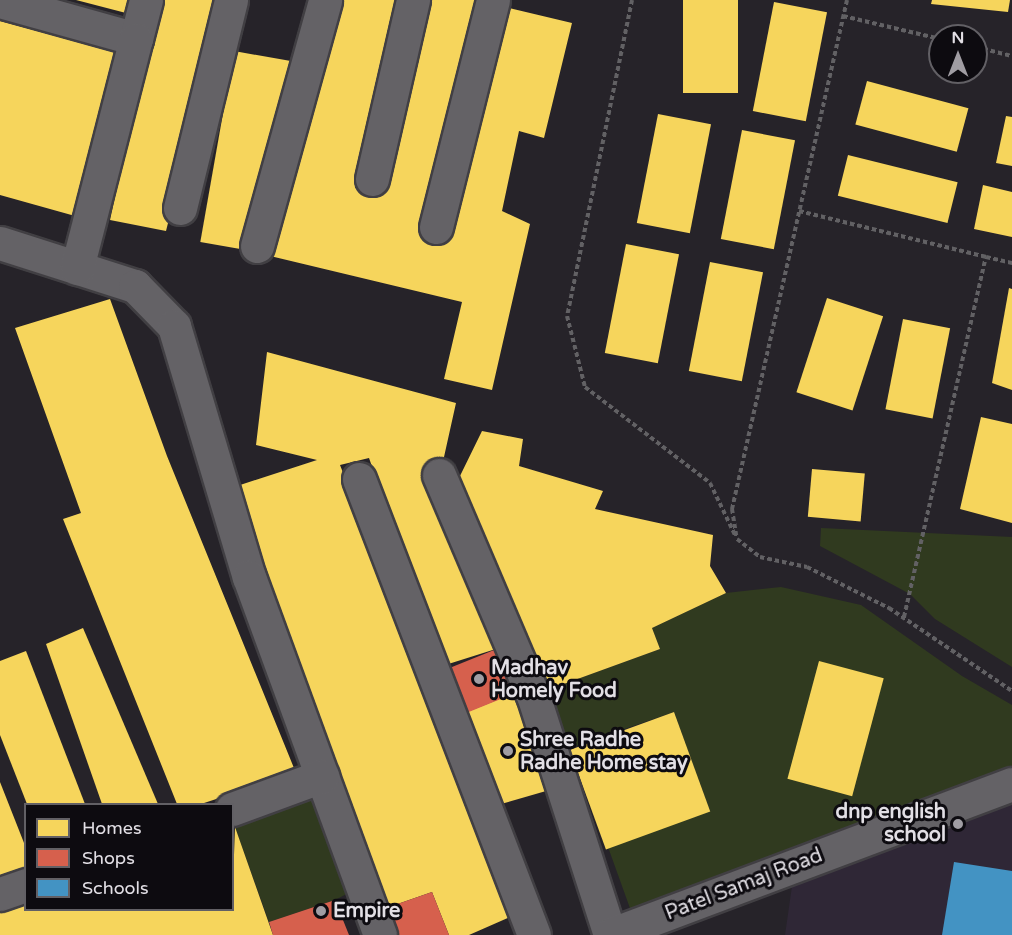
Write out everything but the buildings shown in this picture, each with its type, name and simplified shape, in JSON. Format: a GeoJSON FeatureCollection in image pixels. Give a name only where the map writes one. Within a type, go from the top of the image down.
{"type":"FeatureCollection","features":[{"type":"Feature","properties":{"kind":"street"},"geometry":{"type":"LineString","coordinates":[[77,268],[146,0]]}},
{"type":"Feature","properties":{"kind":"street"},"geometry":{"type":"LineString","coordinates":[[180,208],[231,0]]}},
{"type":"Feature","properties":{"kind":"street"},"geometry":{"type":"LineString","coordinates":[[257,246],[325,0]]}},
{"type":"Feature","properties":{"kind":"street"},"geometry":{"type":"LineString","coordinates":[[372,179],[412,0]]}},
{"type":"Feature","properties":{"kind":"street"},"geometry":{"type":"LineString","coordinates":[[436,227],[493,0]]}},
{"type":"Feature","properties":{"kind":"street"},"geometry":{"type":"LineString","coordinates":[[0,1],[136,39]]}},
{"type":"Feature","properties":{"kind":"street"},"geometry":{"type":"LineString","coordinates":[[0,243],[135,286],[174,326],[249,577],[380,935]]}},
{"type":"Feature","properties":{"kind":"street"},"geometry":{"type":"LineString","coordinates":[[439,475],[533,694],[610,935]]}},
{"type":"Feature","properties":{"kind":"street"},"geometry":{"type":"LineString","coordinates":[[359,479],[534,935]]}},
{"type":"Feature","properties":{"kind":"street"},"geometry":{"type":"LineString","coordinates":[[234,808],[322,776]]}},
{"type":"Feature","properties":{"kind":"street","name":"Patel Samaj Road"},"geometry":{"type":"LineString","coordinates":[[610,935],[1012,783]]}},
{"type":"Feature","properties":{"kind":"street"},"geometry":{"type":"LineString","coordinates":[[0,894],[24,886]]}},
{"type":"Feature","properties":{"kind":"path"},"geometry":{"type":"LineString","coordinates":[[632,0],[567,316],[585,387],[710,483],[737,539],[760,557],[807,567],[904,617],[1012,691]]}},
{"type":"Feature","properties":{"kind":"path"},"geometry":{"type":"LineString","coordinates":[[737,539],[732,509],[847,0]]}},
{"type":"Feature","properties":{"kind":"path"},"geometry":{"type":"LineString","coordinates":[[843,16],[928,36]]}},
{"type":"Feature","properties":{"kind":"path"},"geometry":{"type":"LineString","coordinates":[[988,50],[1012,56]]}},
{"type":"Feature","properties":{"kind":"path"},"geometry":{"type":"LineString","coordinates":[[799,211],[1012,263]]}},
{"type":"Feature","properties":{"kind":"path"},"geometry":{"type":"LineString","coordinates":[[904,617],[986,257]]}},
{"type":"Feature","properties":{"kind":"shaded area","name":"dnp english school"},"geometry":{"type":"Polygon","coordinates":[[[1012,784],[1012,935],[785,935],[795,865],[1012,784]]]}},
{"type":"Feature","properties":{"kind":"green space"},"geometry":{"type":"Polygon","coordinates":[[[821,528],[1012,537],[1012,667],[935,619],[910,594],[820,546],[821,528]]]}},
{"type":"Feature","properties":{"kind":"green space"},"geometry":{"type":"Polygon","coordinates":[[[781,587],[861,605],[962,676],[1012,705],[1012,783],[636,925],[608,847],[710,811],[674,712],[569,748],[550,689],[660,649],[652,628],[726,593],[781,587]]]}},
{"type":"Feature","properties":{"kind":"green space"},"geometry":{"type":"Polygon","coordinates":[[[322,776],[362,886],[335,900],[269,922],[234,821],[322,776]]]}},
{"type":"Feature","properties":{"kind":"place","name":"Madhav Homely Food"},"geometry":{"type":"Point","coordinates":[479,679]}},
{"type":"Feature","properties":{"kind":"place","name":"Shree Radhe Radhe Home stay"},"geometry":{"type":"Point","coordinates":[508,751]}},
{"type":"Feature","properties":{"kind":"place","name":"dnp english school"},"geometry":{"type":"Point","coordinates":[958,824]}},
{"type":"Feature","properties":{"kind":"place","name":"Empire"},"geometry":{"type":"Point","coordinates":[321,911]}}]}
